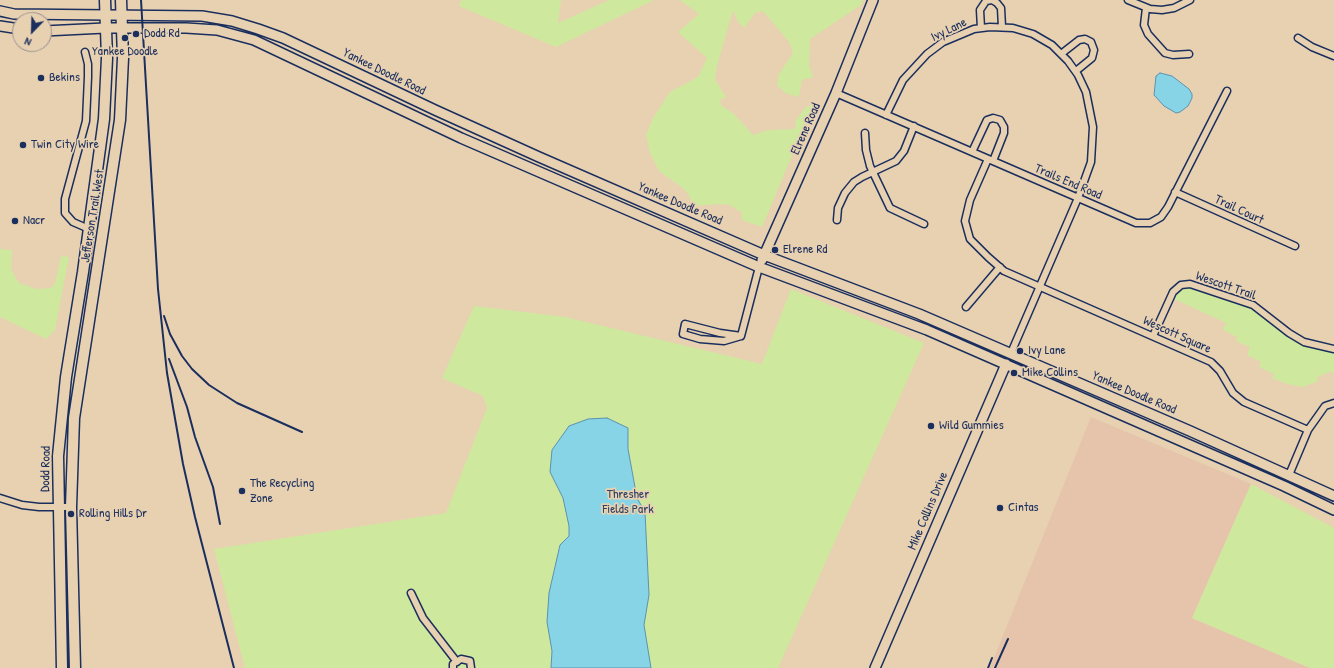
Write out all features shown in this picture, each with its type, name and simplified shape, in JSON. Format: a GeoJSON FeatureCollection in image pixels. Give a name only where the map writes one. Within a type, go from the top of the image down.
{"type":"FeatureCollection","features":[{"type":"Feature","properties":{"kind":"main road","name":"Jefferson Trail West"},"geometry":{"type":"LineString","coordinates":[[83,272],[104,119],[107,65],[104,0]]}},
{"type":"Feature","properties":{"kind":"main road","name":"Jefferson Trail West"},"geometry":{"type":"LineString","coordinates":[[86,339],[120,120],[123,80],[121,0]]}},
{"type":"Feature","properties":{"kind":"main road","name":"Elrene Road"},"geometry":{"type":"LineString","coordinates":[[760,267],[836,93],[874,0]]}},
{"type":"Feature","properties":{"kind":"main road","name":"Yankee Doodle Road"},"geometry":{"type":"LineString","coordinates":[[0,11],[14,14],[202,16],[246,24],[283,38],[499,139],[764,255],[919,314],[1289,474],[1334,496]]}},
{"type":"Feature","properties":{"kind":"main road"},"geometry":{"type":"LineString","coordinates":[[0,26],[12,28]]}},
{"type":"Feature","properties":{"kind":"main road","name":"Yankee Doodle Road"},"geometry":{"type":"LineString","coordinates":[[52,31],[105,28],[186,28],[217,30],[254,40],[461,138],[760,267],[927,330],[1284,486],[1334,510]]}},
{"type":"Feature","properties":{"kind":"main road"},"geometry":{"type":"LineString","coordinates":[[282,52],[287,51],[375,90],[386,93],[389,88]]}},
{"type":"Feature","properties":{"kind":"main road"},"geometry":{"type":"LineString","coordinates":[[394,106],[398,102],[408,104],[495,142],[499,139]]}},
{"type":"Feature","properties":{"kind":"main road"},"geometry":{"type":"LineString","coordinates":[[89,229],[95,243],[101,247]]}},
{"type":"Feature","properties":{"kind":"main road","name":"Dodd Road"},"geometry":{"type":"LineString","coordinates":[[62,668],[58,456],[61,416],[83,272]]}},
{"type":"Feature","properties":{"kind":"main road"},"geometry":{"type":"LineString","coordinates":[[927,330],[952,337],[999,354],[1005,355],[1011,353]]}},
{"type":"Feature","properties":{"kind":"main road","name":"Dodd Road"},"geometry":{"type":"LineString","coordinates":[[75,668],[71,508],[74,418],[86,339]]}},
{"type":"Feature","properties":{"kind":"main road"},"geometry":{"type":"LineString","coordinates":[[1006,364],[1021,364],[1091,392],[1116,399]]}},
{"type":"Feature","properties":{"kind":"main road","name":"Mike Collins Drive"},"geometry":{"type":"LineString","coordinates":[[875,668],[1006,364]]}},
{"type":"Feature","properties":{"kind":"street"},"geometry":{"type":"LineString","coordinates":[[981,28],[980,10],[986,1],[992,0],[997,2],[1001,8],[1002,27]]}},
{"type":"Feature","properties":{"kind":"street"},"geometry":{"type":"LineString","coordinates":[[1128,0],[1146,8],[1162,10],[1174,8],[1190,0]]}},
{"type":"Feature","properties":{"kind":"street"},"geometry":{"type":"LineString","coordinates":[[1146,8],[1144,25],[1148,34],[1164,53],[1173,55],[1189,54]]}},
{"type":"Feature","properties":{"kind":"street","name":"Ivy Lane"},"geometry":{"type":"LineString","coordinates":[[886,115],[903,80],[927,54],[943,42],[959,34],[981,28],[1013,28],[1033,34],[1052,45],[1076,72],[1086,92],[1093,126],[1090,162],[1078,198],[1011,353]]}},
{"type":"Feature","properties":{"kind":"street"},"geometry":{"type":"LineString","coordinates":[[1298,38],[1312,47],[1334,56]]}},
{"type":"Feature","properties":{"kind":"street"},"geometry":{"type":"LineString","coordinates":[[1061,54],[1078,40],[1086,40],[1091,42],[1094,50],[1092,58],[1076,72]]}},
{"type":"Feature","properties":{"kind":"street"},"geometry":{"type":"LineString","coordinates":[[84,52],[88,64],[86,121],[65,198],[65,213],[73,222],[89,229]]}},
{"type":"Feature","properties":{"kind":"street","name":"Trails End Road"},"geometry":{"type":"LineString","coordinates":[[836,93],[1136,223],[1150,223],[1161,217],[1168,207],[1174,192],[1227,91]]}},
{"type":"Feature","properties":{"kind":"street","name":"Wescott Square"},"geometry":{"type":"LineString","coordinates":[[972,152],[987,120],[993,118],[1000,120],[1004,127],[1004,133],[970,200],[965,221],[970,239],[1000,267],[1039,286],[1211,362],[1220,371],[1233,393],[1244,402],[1308,430]]}},
{"type":"Feature","properties":{"kind":"street"},"geometry":{"type":"LineString","coordinates":[[837,220],[838,208],[845,193],[854,182],[896,161],[904,151],[914,126]]}},
{"type":"Feature","properties":{"kind":"street"},"geometry":{"type":"LineString","coordinates":[[865,133],[866,150],[873,172],[890,208],[924,224]]}},
{"type":"Feature","properties":{"kind":"street","name":"Trail Court"},"geometry":{"type":"LineString","coordinates":[[1174,192],[1295,246]]}},
{"type":"Feature","properties":{"kind":"street"},"geometry":{"type":"LineString","coordinates":[[741,336],[760,267]]}},
{"type":"Feature","properties":{"kind":"street"},"geometry":{"type":"LineString","coordinates":[[966,307],[1000,267]]}},
{"type":"Feature","properties":{"kind":"street","name":"Wescott Trail"},"geometry":{"type":"LineString","coordinates":[[1153,336],[1173,292],[1181,285],[1190,284],[1253,305],[1289,334],[1299,339],[1334,349]]}},
{"type":"Feature","properties":{"kind":"street"},"geometry":{"type":"LineString","coordinates":[[685,324],[720,334],[741,336],[724,341],[700,339],[683,334],[685,324]]}},
{"type":"Feature","properties":{"kind":"street"},"geometry":{"type":"LineString","coordinates":[[1289,474],[1308,430],[1325,406],[1334,403]]}},
{"type":"Feature","properties":{"kind":"street"},"geometry":{"type":"LineString","coordinates":[[0,498],[22,505],[71,508]]}},
{"type":"Feature","properties":{"kind":"street"},"geometry":{"type":"LineString","coordinates":[[411,592],[423,618],[455,665],[462,660],[470,661],[471,668]]}},
{"type":"Feature","properties":{"kind":"shaded area"},"geometry":{"type":"Polygon","coordinates":[[[1091,417],[1251,484],[1192,618],[1310,668],[990,668],[1091,417]]]}},
{"type":"Feature","properties":{"kind":"green space"},"geometry":{"type":"Polygon","coordinates":[[[461,0],[561,0],[558,23],[609,0],[654,0],[556,47],[459,6],[461,0]]]}},
{"type":"Feature","properties":{"kind":"green space"},"geometry":{"type":"Polygon","coordinates":[[[680,0],[863,0],[861,5],[810,39],[809,65],[813,77],[802,80],[799,97],[785,93],[777,85],[779,74],[793,53],[789,42],[763,11],[755,13],[744,28],[738,22],[733,10],[717,66],[715,80],[726,97],[720,100],[721,105],[734,114],[753,135],[768,130],[795,129],[796,120],[805,108],[814,103],[762,227],[742,220],[742,213],[730,205],[719,204],[693,206],[689,195],[684,189],[659,171],[650,153],[646,135],[653,118],[670,92],[698,77],[707,58],[678,32],[699,14],[680,0]]]}},
{"type":"Feature","properties":{"kind":"green space"},"geometry":{"type":"Polygon","coordinates":[[[0,249],[12,250],[11,269],[19,283],[37,289],[51,288],[55,283],[61,256],[69,257],[55,330],[46,339],[0,317],[0,249]]]}},
{"type":"Feature","properties":{"kind":"green space"},"geometry":{"type":"Polygon","coordinates":[[[1190,284],[1253,305],[1304,342],[1334,349],[1334,375],[1332,371],[1317,377],[1318,381],[1303,387],[1287,384],[1272,378],[1274,374],[1259,367],[1261,362],[1247,355],[1250,347],[1236,341],[1237,337],[1223,330],[1226,323],[1170,297],[1173,292],[1190,284]]]}},
{"type":"Feature","properties":{"kind":"green space","name":"Thresher Fields Park"},"geometry":{"type":"Polygon","coordinates":[[[791,289],[924,343],[778,668],[245,668],[214,549],[446,513],[487,408],[483,396],[442,378],[474,306],[565,317],[762,364],[791,289]]]}},
{"type":"Feature","properties":{"kind":"green space"},"geometry":{"type":"Polygon","coordinates":[[[1251,484],[1334,528],[1334,668],[1310,668],[1192,618],[1251,484]]]}},
{"type":"Feature","properties":{"kind":"water"},"geometry":{"type":"Polygon","coordinates":[[[1160,73],[1172,76],[1189,89],[1192,94],[1192,98],[1188,106],[1180,112],[1176,113],[1164,106],[1154,95],[1156,76],[1160,73]]]}},
{"type":"Feature","properties":{"kind":"water"},"geometry":{"type":"Polygon","coordinates":[[[607,418],[628,428],[628,449],[637,498],[645,512],[649,595],[644,625],[651,668],[551,668],[552,651],[547,622],[549,593],[560,545],[569,536],[569,526],[563,498],[550,472],[552,450],[569,426],[588,419],[607,418]]]}},
{"type":"Feature","properties":{"kind":"railway"},"geometry":{"type":"LineString","coordinates":[[141,0],[158,289],[167,373],[183,464],[195,517],[234,668]]}},
{"type":"Feature","properties":{"kind":"railway"},"geometry":{"type":"LineString","coordinates":[[164,316],[170,334],[182,356],[192,369],[209,385],[237,403],[302,432]]}},
{"type":"Feature","properties":{"kind":"railway"},"geometry":{"type":"LineString","coordinates":[[169,359],[187,407],[195,437],[213,487],[220,524]]}},
{"type":"Feature","properties":{"kind":"railway"},"geometry":{"type":"LineString","coordinates":[[995,668],[1008,639]]}},
{"type":"Feature","properties":{"kind":"railway"},"geometry":{"type":"LineString","coordinates":[[988,668],[992,658]]}},
{"type":"Feature","properties":{"kind":"place","name":"Dodd Rd"},"geometry":{"type":"Point","coordinates":[136,34]}},
{"type":"Feature","properties":{"kind":"place","name":"Yankee Doodle"},"geometry":{"type":"Point","coordinates":[125,38]}},
{"type":"Feature","properties":{"kind":"place","name":"Bekins"},"geometry":{"type":"Point","coordinates":[41,78]}},
{"type":"Feature","properties":{"kind":"place","name":"Twin City Wire"},"geometry":{"type":"Point","coordinates":[23,145]}},
{"type":"Feature","properties":{"kind":"place","name":"Nacr"},"geometry":{"type":"Point","coordinates":[15,221]}},
{"type":"Feature","properties":{"kind":"place","name":"Elrene Rd"},"geometry":{"type":"Point","coordinates":[775,250]}},
{"type":"Feature","properties":{"kind":"place","name":"Ivy Lane"},"geometry":{"type":"Point","coordinates":[1020,351]}},
{"type":"Feature","properties":{"kind":"place","name":"Mike Collins"},"geometry":{"type":"Point","coordinates":[1014,373]}},
{"type":"Feature","properties":{"kind":"place","name":"Wild Gummies"},"geometry":{"type":"Point","coordinates":[931,426]}},
{"type":"Feature","properties":{"kind":"place","name":"The Recycling Zone"},"geometry":{"type":"Point","coordinates":[242,491]}},
{"type":"Feature","properties":{"kind":"place","name":"Cintas"},"geometry":{"type":"Point","coordinates":[1000,508]}},
{"type":"Feature","properties":{"kind":"place","name":"Rolling Hills Dr"},"geometry":{"type":"Point","coordinates":[71,514]}}]}
